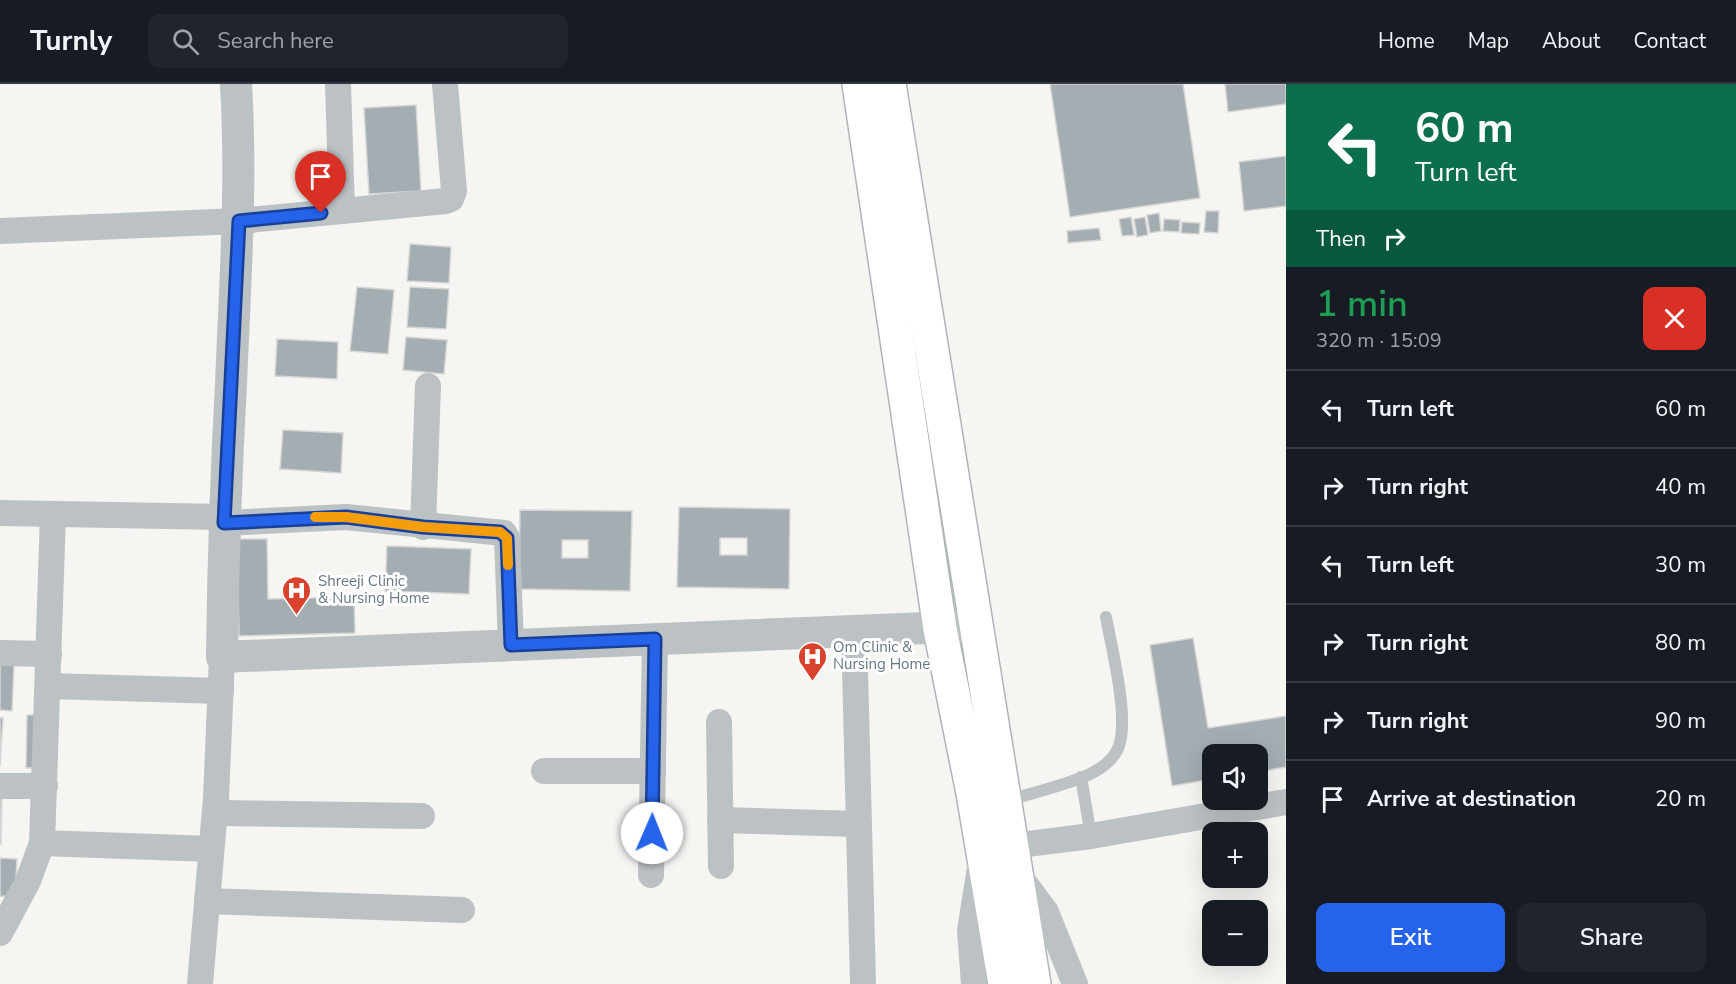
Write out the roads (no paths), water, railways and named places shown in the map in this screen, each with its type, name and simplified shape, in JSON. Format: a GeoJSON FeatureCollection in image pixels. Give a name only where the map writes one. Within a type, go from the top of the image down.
{"type":"FeatureCollection","features":[{"type":"Feature","properties":{"kind":"main road"},"geometry":{"type":"LineString","coordinates":[[859,84],[940,629],[1004,857],[1034,984]]}},
{"type":"Feature","properties":{"kind":"main road"},"geometry":{"type":"LineString","coordinates":[[888,84],[1005,801],[1005,984]]}},
{"type":"Feature","properties":{"kind":"street"},"geometry":{"type":"LineString","coordinates":[[200,984],[221,691],[224,520],[239,221],[240,147],[236,84]]}},
{"type":"Feature","properties":{"kind":"street"},"geometry":{"type":"LineString","coordinates":[[338,84],[342,211]]}},
{"type":"Feature","properties":{"kind":"street"},"geometry":{"type":"LineString","coordinates":[[0,231],[239,221],[451,199],[454,191],[445,84]]}},
{"type":"Feature","properties":{"kind":"street"},"geometry":{"type":"LineString","coordinates":[[423,527],[428,386]]}},
{"type":"Feature","properties":{"kind":"street"},"geometry":{"type":"LineString","coordinates":[[0,513],[224,520],[346,517],[423,527],[500,532],[506,535],[511,645]]}},
{"type":"Feature","properties":{"kind":"street"},"geometry":{"type":"LineString","coordinates":[[0,933],[28,881],[42,843],[53,514]]}},
{"type":"Feature","properties":{"kind":"street"},"geometry":{"type":"LineString","coordinates":[[222,657],[976,626]]}},
{"type":"Feature","properties":{"kind":"street"},"geometry":{"type":"LineString","coordinates":[[854,630],[863,984]]}},
{"type":"Feature","properties":{"kind":"street"},"geometry":{"type":"LineString","coordinates":[[651,875],[655,639]]}},
{"type":"Feature","properties":{"kind":"street"},"geometry":{"type":"LineString","coordinates":[[0,653],[49,654]]}},
{"type":"Feature","properties":{"kind":"street"},"geometry":{"type":"LineString","coordinates":[[48,686],[221,691]]}},
{"type":"Feature","properties":{"kind":"street"},"geometry":{"type":"LineString","coordinates":[[719,722],[720,866]]}},
{"type":"Feature","properties":{"kind":"street"},"geometry":{"type":"LineString","coordinates":[[544,771],[653,771]]}},
{"type":"Feature","properties":{"kind":"street"},"geometry":{"type":"LineString","coordinates":[[0,786],[45,786]]}},
{"type":"Feature","properties":{"kind":"street"},"geometry":{"type":"LineString","coordinates":[[1004,857],[1091,836],[1286,802]]}},
{"type":"Feature","properties":{"kind":"street"},"geometry":{"type":"LineString","coordinates":[[214,813],[423,816]]}},
{"type":"Feature","properties":{"kind":"street"},"geometry":{"type":"LineString","coordinates":[[720,820],[859,824]]}},
{"type":"Feature","properties":{"kind":"street"},"geometry":{"type":"LineString","coordinates":[[42,843],[211,849]]}},
{"type":"Feature","properties":{"kind":"street"},"geometry":{"type":"LineString","coordinates":[[975,984],[970,930],[1004,857]]}},
{"type":"Feature","properties":{"kind":"street"},"geometry":{"type":"LineString","coordinates":[[1004,857],[1046,912],[1075,984]]}},
{"type":"Feature","properties":{"kind":"street"},"geometry":{"type":"LineString","coordinates":[[207,901],[462,910]]}},
{"type":"Feature","properties":{"kind":"lane"},"geometry":{"type":"LineString","coordinates":[[1005,801],[1093,773],[1111,760],[1122,735],[1122,714],[1106,617]]}},
{"type":"Feature","properties":{"kind":"lane"},"geometry":{"type":"LineString","coordinates":[[1081,777],[1091,836]]}},
{"type":"Feature","properties":{"kind":"place","name":"Shreeji Clinic & Nursing Home"},"geometry":{"type":"Point","coordinates":[297,616]}},
{"type":"Feature","properties":{"kind":"place","name":"Om Clinic & Nursing Home"},"geometry":{"type":"Point","coordinates":[812,682]}}]}
